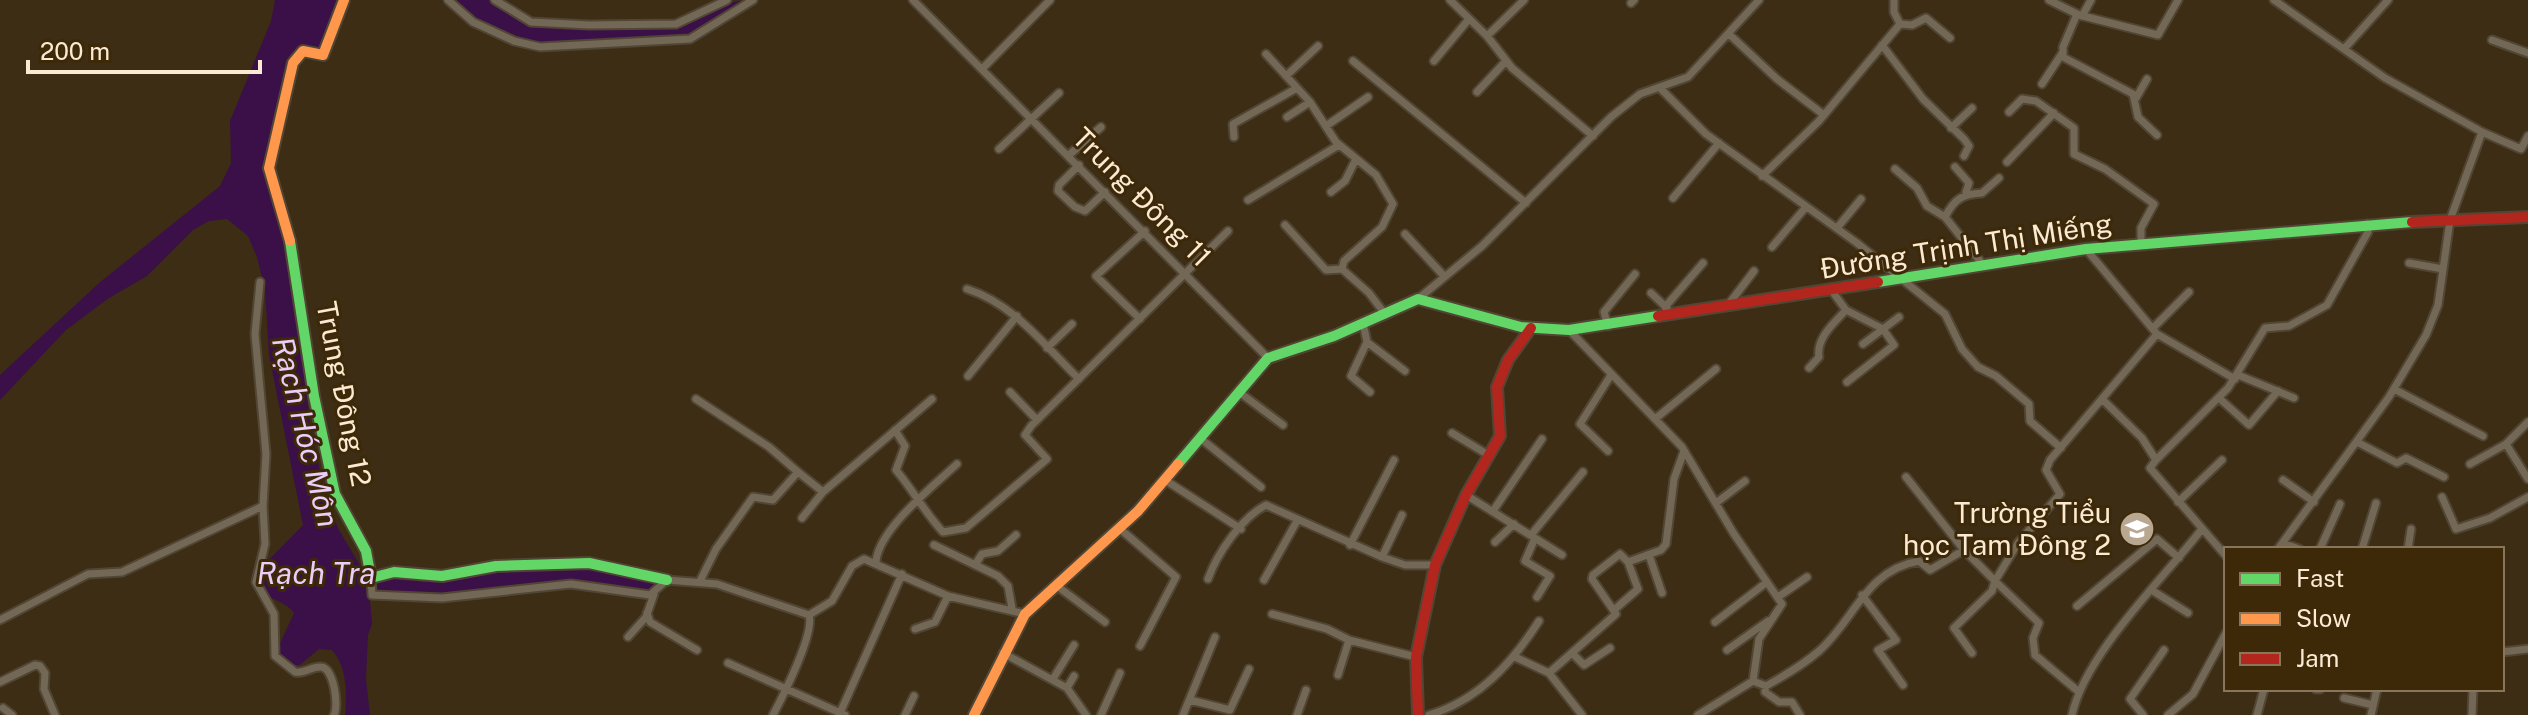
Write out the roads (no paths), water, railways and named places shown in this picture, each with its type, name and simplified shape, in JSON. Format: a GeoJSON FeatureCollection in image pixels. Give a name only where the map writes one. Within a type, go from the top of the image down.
{"type":"FeatureCollection","features":[{"type":"Feature","properties":{"kind":"main road","name":"Trung Đông 12"},"geometry":{"type":"LineString","coordinates":[[344,0],[323,55],[303,51],[293,63],[269,168],[292,248],[314,396],[335,494],[366,551],[371,578]]}},
{"type":"Feature","properties":{"kind":"main road","name":"Đường Trịnh Thị Miếng"},"geometry":{"type":"LineString","coordinates":[[1418,299],[1489,320],[1531,328],[1569,330],[2086,249],[2367,224],[2528,217]]}},
{"type":"Feature","properties":{"kind":"main road"},"geometry":{"type":"LineString","coordinates":[[974,715],[1025,614],[1119,528],[1165,480],[1268,358],[1418,299]]}},
{"type":"Feature","properties":{"kind":"main road"},"geometry":{"type":"LineString","coordinates":[[1418,715],[1416,657],[1435,565],[1466,495],[1502,430],[1497,387],[1508,360],[1531,328]]}},
{"type":"Feature","properties":{"kind":"main road"},"geometry":{"type":"LineString","coordinates":[[371,578],[394,572],[442,576],[496,566],[589,563],[667,580]]}},
{"type":"Feature","properties":{"kind":"street"},"geometry":{"type":"LineString","coordinates":[[448,0],[473,22],[491,32],[540,47],[690,39],[753,0]]}},
{"type":"Feature","properties":{"kind":"street"},"geometry":{"type":"LineString","coordinates":[[495,0],[531,22],[589,25],[676,24],[727,0]]}},
{"type":"Feature","properties":{"kind":"street","name":"Trung Đông 11"},"geometry":{"type":"LineString","coordinates":[[913,0],[1268,358]]}},
{"type":"Feature","properties":{"kind":"street"},"geometry":{"type":"LineString","coordinates":[[983,68],[1050,0]]}},
{"type":"Feature","properties":{"kind":"street"},"geometry":{"type":"LineString","coordinates":[[1450,0],[1487,36],[1506,61],[1593,136]]}},
{"type":"Feature","properties":{"kind":"street"},"geometry":{"type":"LineString","coordinates":[[1487,36],[1524,0]]}},
{"type":"Feature","properties":{"kind":"street"},"geometry":{"type":"LineString","coordinates":[[1418,299],[1482,246],[1640,94],[1688,77],[1759,0]]}},
{"type":"Feature","properties":{"kind":"street"},"geometry":{"type":"LineString","coordinates":[[1894,0],[1894,12],[1900,24]]}},
{"type":"Feature","properties":{"kind":"street"},"geometry":{"type":"LineString","coordinates":[[2049,0],[2080,15],[2158,35],[2178,0]]}},
{"type":"Feature","properties":{"kind":"street"},"geometry":{"type":"LineString","coordinates":[[2042,84],[2091,0]]}},
{"type":"Feature","properties":{"kind":"street"},"geometry":{"type":"LineString","coordinates":[[2274,0],[2385,78],[2482,132],[2521,149],[2528,136]]}},
{"type":"Feature","properties":{"kind":"street"},"geometry":{"type":"LineString","coordinates":[[2286,8],[2291,0]]}},
{"type":"Feature","properties":{"kind":"street"},"geometry":{"type":"LineString","coordinates":[[2344,49],[2388,0]]}},
{"type":"Feature","properties":{"kind":"street"},"geometry":{"type":"LineString","coordinates":[[1900,24],[1912,25],[1924,17],[1950,38]]}},
{"type":"Feature","properties":{"kind":"street"},"geometry":{"type":"LineString","coordinates":[[1434,61],[1469,19]]}},
{"type":"Feature","properties":{"kind":"street"},"geometry":{"type":"LineString","coordinates":[[1762,176],[1824,115],[1900,24]]}},
{"type":"Feature","properties":{"kind":"street"},"geometry":{"type":"LineString","coordinates":[[1729,34],[1777,79],[1824,115]]}},
{"type":"Feature","properties":{"kind":"street"},"geometry":{"type":"LineString","coordinates":[[2492,40],[2528,53]]}},
{"type":"Feature","properties":{"kind":"street"},"geometry":{"type":"LineString","coordinates":[[1882,45],[1969,146],[1964,156]]}},
{"type":"Feature","properties":{"kind":"street"},"geometry":{"type":"LineString","coordinates":[[1286,76],[1318,46]]}},
{"type":"Feature","properties":{"kind":"street"},"geometry":{"type":"LineString","coordinates":[[2063,52],[2063,57],[2136,98]]}},
{"type":"Feature","properties":{"kind":"street"},"geometry":{"type":"LineString","coordinates":[[1266,54],[1310,102],[1339,145],[1376,175],[1389,194],[1392,212],[1382,227],[1344,261],[1342,269]]}},
{"type":"Feature","properties":{"kind":"street"},"geometry":{"type":"LineString","coordinates":[[1353,61],[1526,203]]}},
{"type":"Feature","properties":{"kind":"street"},"geometry":{"type":"LineString","coordinates":[[1477,92],[1506,61]]}},
{"type":"Feature","properties":{"kind":"street"},"geometry":{"type":"LineString","coordinates":[[2147,79],[2136,98],[2138,117],[2157,135]]}},
{"type":"Feature","properties":{"kind":"street"},"geometry":{"type":"LineString","coordinates":[[1234,137],[1233,124],[1297,88]]}},
{"type":"Feature","properties":{"kind":"street"},"geometry":{"type":"LineString","coordinates":[[1660,88],[1719,143],[1837,228],[1945,314],[1962,349],[1978,367],[1996,376],[2029,404],[2030,421],[2061,448]]}},
{"type":"Feature","properties":{"kind":"street"},"geometry":{"type":"LineString","coordinates":[[999,149],[1059,93]]}},
{"type":"Feature","properties":{"kind":"street"},"geometry":{"type":"LineString","coordinates":[[1326,126],[1368,97]]}},
{"type":"Feature","properties":{"kind":"street"},"geometry":{"type":"LineString","coordinates":[[2009,112],[2026,98],[2054,113],[2074,128],[2074,154],[2105,169],[2154,204],[2141,228],[2141,244]]}},
{"type":"Feature","properties":{"kind":"street"},"geometry":{"type":"LineString","coordinates":[[1287,117],[1310,102]]}},
{"type":"Feature","properties":{"kind":"street"},"geometry":{"type":"LineString","coordinates":[[1951,128],[1972,108]]}},
{"type":"Feature","properties":{"kind":"street"},"geometry":{"type":"LineString","coordinates":[[2007,162],[2054,113]]}},
{"type":"Feature","properties":{"kind":"street"},"geometry":{"type":"LineString","coordinates":[[1069,155],[1101,127]]}},
{"type":"Feature","properties":{"kind":"street"},"geometry":{"type":"LineString","coordinates":[[2280,546],[2394,389],[2426,335],[2438,305],[2450,220],[2482,132]]}},
{"type":"Feature","properties":{"kind":"street"},"geometry":{"type":"LineString","coordinates":[[1673,198],[1719,143]]}},
{"type":"Feature","properties":{"kind":"street"},"geometry":{"type":"LineString","coordinates":[[1248,200],[1339,145]]}},
{"type":"Feature","properties":{"kind":"street"},"geometry":{"type":"LineString","coordinates":[[1331,192],[1345,181],[1356,159]]}},
{"type":"Feature","properties":{"kind":"street"},"geometry":{"type":"LineString","coordinates":[[1079,165],[1059,185],[1058,191],[1085,211],[1105,192]]}},
{"type":"Feature","properties":{"kind":"street"},"geometry":{"type":"LineString","coordinates":[[1945,217],[1966,192],[1968,180],[1955,167]]}},
{"type":"Feature","properties":{"kind":"street"},"geometry":{"type":"LineString","coordinates":[[1895,169],[1917,188],[1927,206],[1945,217],[1984,266]]}},
{"type":"Feature","properties":{"kind":"street"},"geometry":{"type":"LineString","coordinates":[[1966,192],[1982,193],[1999,178]]}},
{"type":"Feature","properties":{"kind":"street"},"geometry":{"type":"LineString","coordinates":[[1837,228],[1861,199]]}},
{"type":"Feature","properties":{"kind":"street"},"geometry":{"type":"LineString","coordinates":[[1772,247],[1806,207]]}},
{"type":"Feature","properties":{"kind":"street"},"geometry":{"type":"LineString","coordinates":[[2224,554],[2150,468],[2219,398],[2236,377],[2265,328],[2289,326],[2327,305],[2368,232],[2367,224]]}},
{"type":"Feature","properties":{"kind":"street"},"geometry":{"type":"LineString","coordinates":[[1285,225],[1326,270],[1342,269],[1369,293],[1385,314]]}},
{"type":"Feature","properties":{"kind":"street"},"geometry":{"type":"LineString","coordinates":[[1140,319],[1096,276],[1145,231]]}},
{"type":"Feature","properties":{"kind":"street"},"geometry":{"type":"LineString","coordinates":[[895,430],[905,446],[896,470],[919,498],[929,518],[943,532],[956,533],[966,528],[1045,463],[1046,456],[1025,435],[1037,420],[1228,231]]}},
{"type":"Feature","properties":{"kind":"street"},"geometry":{"type":"LineString","coordinates":[[1405,234],[1444,276]]}},
{"type":"Feature","properties":{"kind":"street"},"geometry":{"type":"LineString","coordinates":[[2086,249],[2155,331],[2236,377],[2294,398]]}},
{"type":"Feature","properties":{"kind":"street"},"geometry":{"type":"LineString","coordinates":[[1665,307],[1703,263]]}},
{"type":"Feature","properties":{"kind":"street"},"geometry":{"type":"LineString","coordinates":[[2409,263],[2443,269]]}},
{"type":"Feature","properties":{"kind":"street"},"geometry":{"type":"LineString","coordinates":[[1727,307],[1754,271]]}},
{"type":"Feature","properties":{"kind":"street"},"geometry":{"type":"LineString","coordinates":[[1608,326],[1604,312],[1635,274]]}},
{"type":"Feature","properties":{"kind":"street"},"geometry":{"type":"LineString","coordinates":[[260,282],[255,334],[266,454],[263,506],[265,544],[256,582],[274,614],[275,656],[295,672],[322,667],[327,670],[339,701],[334,715]]}},
{"type":"Feature","properties":{"kind":"street"},"geometry":{"type":"LineString","coordinates":[[967,289],[984,295],[1017,316],[1079,379]]}},
{"type":"Feature","properties":{"kind":"street"},"geometry":{"type":"LineString","coordinates":[[1832,291],[1846,310],[1883,329],[1893,347],[1847,382]]}},
{"type":"Feature","properties":{"kind":"street"},"geometry":{"type":"LineString","coordinates":[[1972,653],[1954,628],[1992,591],[2018,543],[2060,494],[2046,470],[2189,292]]}},
{"type":"Feature","properties":{"kind":"street"},"geometry":{"type":"LineString","coordinates":[[1651,293],[1675,315]]}},
{"type":"Feature","properties":{"kind":"street"},"geometry":{"type":"LineString","coordinates":[[1809,368],[1819,357],[1818,347],[1827,331],[1846,310]]}},
{"type":"Feature","properties":{"kind":"street"},"geometry":{"type":"LineString","coordinates":[[968,376],[1017,316]]}},
{"type":"Feature","properties":{"kind":"street"},"geometry":{"type":"LineString","coordinates":[[1863,344],[1899,317]]}},
{"type":"Feature","properties":{"kind":"street"},"geometry":{"type":"LineString","coordinates":[[1363,323],[1367,342],[1351,376],[1370,392]]}},
{"type":"Feature","properties":{"kind":"street"},"geometry":{"type":"LineString","coordinates":[[1047,348],[1072,324]]}},
{"type":"Feature","properties":{"kind":"street"},"geometry":{"type":"LineString","coordinates":[[1569,330],[1684,451],[1778,597],[1781,609],[1727,650]]}},
{"type":"Feature","properties":{"kind":"street"},"geometry":{"type":"LineString","coordinates":[[1367,342],[1405,371]]}},
{"type":"Feature","properties":{"kind":"street"},"geometry":{"type":"LineString","coordinates":[[1655,419],[1716,369]]}},
{"type":"Feature","properties":{"kind":"street"},"geometry":{"type":"LineString","coordinates":[[1608,451],[1580,424],[1611,375]]}},
{"type":"Feature","properties":{"kind":"street"},"geometry":{"type":"LineString","coordinates":[[2394,389],[2483,436]]}},
{"type":"Feature","properties":{"kind":"street"},"geometry":{"type":"LineString","coordinates":[[2219,398],[2249,425],[2278,391]]}},
{"type":"Feature","properties":{"kind":"street"},"geometry":{"type":"LineString","coordinates":[[1010,392],[1037,420]]}},
{"type":"Feature","properties":{"kind":"street"},"geometry":{"type":"LineString","coordinates":[[1239,392],[1283,425]]}},
{"type":"Feature","properties":{"kind":"street"},"geometry":{"type":"LineString","coordinates":[[696,399],[769,447],[823,492]]}},
{"type":"Feature","properties":{"kind":"street"},"geometry":{"type":"LineString","coordinates":[[802,518],[823,492],[932,399]]}},
{"type":"Feature","properties":{"kind":"street"},"geometry":{"type":"LineString","coordinates":[[2103,400],[2142,438],[2156,460]]}},
{"type":"Feature","properties":{"kind":"street"},"geometry":{"type":"LineString","coordinates":[[2470,464],[2506,444],[2528,422]]}},
{"type":"Feature","properties":{"kind":"street"},"geometry":{"type":"LineString","coordinates":[[1452,433],[1490,456]]}},
{"type":"Feature","properties":{"kind":"street"},"geometry":{"type":"LineString","coordinates":[[1200,438],[1261,487]]}},
{"type":"Feature","properties":{"kind":"street"},"geometry":{"type":"LineString","coordinates":[[1493,511],[1509,493],[1542,439]]}},
{"type":"Feature","properties":{"kind":"street"},"geometry":{"type":"LineString","coordinates":[[2357,442],[2397,463],[2406,458],[2444,477]]}},
{"type":"Feature","properties":{"kind":"street"},"geometry":{"type":"LineString","coordinates":[[2506,444],[2528,479]]}},
{"type":"Feature","properties":{"kind":"street"},"geometry":{"type":"LineString","coordinates":[[1628,562],[1649,555],[1666,544],[1674,479],[1684,451]]}},
{"type":"Feature","properties":{"kind":"street"},"geometry":{"type":"LineString","coordinates":[[1350,545],[1394,460]]}},
{"type":"Feature","properties":{"kind":"street"},"geometry":{"type":"LineString","coordinates":[[2178,502],[2222,460]]}},
{"type":"Feature","properties":{"kind":"street"},"geometry":{"type":"LineString","coordinates":[[876,562],[879,544],[919,498],[957,464]]}},
{"type":"Feature","properties":{"kind":"street"},"geometry":{"type":"LineString","coordinates":[[700,581],[716,549],[753,497],[765,502],[773,500],[798,472]]}},
{"type":"Feature","properties":{"kind":"street"},"geometry":{"type":"LineString","coordinates":[[1537,597],[1550,576],[1525,561],[1533,536],[1583,472]]}},
{"type":"Feature","properties":{"kind":"street"},"geometry":{"type":"LineString","coordinates":[[1906,477],[1964,550],[2039,623],[2033,638],[2035,655],[2079,692]]}},
{"type":"Feature","properties":{"kind":"street"},"geometry":{"type":"LineString","coordinates":[[1165,480],[1241,529]]}},
{"type":"Feature","properties":{"kind":"street"},"geometry":{"type":"LineString","coordinates":[[2283,480],[2314,502]]}},
{"type":"Feature","properties":{"kind":"street"},"geometry":{"type":"LineString","coordinates":[[1716,503],[1745,481]]}},
{"type":"Feature","properties":{"kind":"street"},"geometry":{"type":"LineString","coordinates":[[1466,495],[1562,555]]}},
{"type":"Feature","properties":{"kind":"street"},"geometry":{"type":"LineString","coordinates":[[2442,497],[2456,529],[2490,518],[2528,497]]}},
{"type":"Feature","properties":{"kind":"street"},"geometry":{"type":"LineString","coordinates":[[2363,547],[2376,503]]}},
{"type":"Feature","properties":{"kind":"street"},"geometry":{"type":"LineString","coordinates":[[2321,547],[2340,504]]}},
{"type":"Feature","properties":{"kind":"street"},"geometry":{"type":"LineString","coordinates":[[1208,579],[1215,560],[1266,505],[1382,557],[1405,565],[1435,565]]}},
{"type":"Feature","properties":{"kind":"street"},"geometry":{"type":"LineString","coordinates":[[0,620],[88,574],[122,572],[263,506]]}},
{"type":"Feature","properties":{"kind":"street"},"geometry":{"type":"LineString","coordinates":[[1382,557],[1402,515]]}},
{"type":"Feature","properties":{"kind":"street"},"geometry":{"type":"LineString","coordinates":[[1264,580],[1297,521]]}},
{"type":"Feature","properties":{"kind":"street"},"geometry":{"type":"LineString","coordinates":[[1495,542],[1514,524]]}},
{"type":"Feature","properties":{"kind":"street"},"geometry":{"type":"LineString","coordinates":[[1119,528],[1176,577],[1140,646]]}},
{"type":"Feature","properties":{"kind":"street"},"geometry":{"type":"LineString","coordinates":[[2072,715],[2079,692],[2104,650],[2202,529]]}},
{"type":"Feature","properties":{"kind":"street"},"geometry":{"type":"LineString","coordinates":[[2408,547],[2411,529]]}},
{"type":"Feature","properties":{"kind":"street"},"geometry":{"type":"LineString","coordinates":[[975,565],[982,554],[998,551],[1016,535]]}},
{"type":"Feature","properties":{"kind":"street"},"geometry":{"type":"LineString","coordinates":[[2077,606],[2157,539],[2179,558]]}},
{"type":"Feature","properties":{"kind":"street"},"geometry":{"type":"LineString","coordinates":[[934,545],[998,576],[1008,586],[1012,608]]}},
{"type":"Feature","properties":{"kind":"street"},"geometry":{"type":"LineString","coordinates":[[1800,715],[1792,702],[1779,702],[1765,692],[1766,686],[1820,650],[1877,579],[1901,564],[1919,561],[1930,570],[1964,550]]}},
{"type":"Feature","properties":{"kind":"street"},"geometry":{"type":"LineString","coordinates":[[1549,673],[1616,614],[1592,577],[1620,554],[1628,562],[1638,589],[1614,610]]}},
{"type":"Feature","properties":{"kind":"street"},"geometry":{"type":"LineString","coordinates":[[1649,555],[1662,593]]}},
{"type":"Feature","properties":{"kind":"street"},"geometry":{"type":"LineString","coordinates":[[628,637],[647,613],[654,594],[667,580],[700,581],[809,615],[832,601],[860,560],[876,562],[948,596],[985,607],[1012,608],[1025,614]]}},
{"type":"Feature","properties":{"kind":"street"},"geometry":{"type":"LineString","coordinates":[[728,663],[842,714],[902,574]]}},
{"type":"Feature","properties":{"kind":"street"},"geometry":{"type":"LineString","coordinates":[[1778,597],[1807,577]]}},
{"type":"Feature","properties":{"kind":"street"},"geometry":{"type":"LineString","coordinates":[[371,578],[372,595],[405,597],[442,598],[571,584],[654,594]]}},
{"type":"Feature","properties":{"kind":"street"},"geometry":{"type":"LineString","coordinates":[[1715,622],[1767,582]]}},
{"type":"Feature","properties":{"kind":"street"},"geometry":{"type":"LineString","coordinates":[[1057,586],[1105,622]]}},
{"type":"Feature","properties":{"kind":"street"},"geometry":{"type":"LineString","coordinates":[[2153,591],[2188,613]]}},
{"type":"Feature","properties":{"kind":"street"},"geometry":{"type":"LineString","coordinates":[[1862,595],[1896,640],[1878,650],[1903,685]]}},
{"type":"Feature","properties":{"kind":"street"},"geometry":{"type":"LineString","coordinates":[[915,629],[935,622],[948,596]]}},
{"type":"Feature","properties":{"kind":"street"},"geometry":{"type":"LineString","coordinates":[[647,613],[650,622],[697,650]]}},
{"type":"Feature","properties":{"kind":"street"},"geometry":{"type":"LineString","coordinates":[[1272,614],[1327,629],[1349,640],[1416,657]]}},
{"type":"Feature","properties":{"kind":"street"},"geometry":{"type":"LineString","coordinates":[[773,715],[786,691],[811,623],[809,615]]}},
{"type":"Feature","properties":{"kind":"street"},"geometry":{"type":"LineString","coordinates":[[1753,681],[1759,639],[1769,620]]}},
{"type":"Feature","properties":{"kind":"street"},"geometry":{"type":"LineString","coordinates":[[1429,715],[1497,677],[1539,621]]}},
{"type":"Feature","properties":{"kind":"street"},"geometry":{"type":"LineString","coordinates":[[1183,715],[1215,637]]}},
{"type":"Feature","properties":{"kind":"street"},"geometry":{"type":"LineString","coordinates":[[2168,715],[2193,694],[2224,637]]}},
{"type":"Feature","properties":{"kind":"street"},"geometry":{"type":"LineString","coordinates":[[1338,675],[1349,640]]}},
{"type":"Feature","properties":{"kind":"street"},"geometry":{"type":"LineString","coordinates":[[1053,679],[1074,645]]}},
{"type":"Feature","properties":{"kind":"street"},"geometry":{"type":"LineString","coordinates":[[1572,653],[1584,665],[1610,648]]}},
{"type":"Feature","properties":{"kind":"street"},"geometry":{"type":"LineString","coordinates":[[2504,652],[2528,649]]}},
{"type":"Feature","properties":{"kind":"street"},"geometry":{"type":"LineString","coordinates":[[2143,715],[2130,699],[2164,650]]}},
{"type":"Feature","properties":{"kind":"street"},"geometry":{"type":"LineString","coordinates":[[1003,653],[1067,688],[1086,715]]}},
{"type":"Feature","properties":{"kind":"street"},"geometry":{"type":"LineString","coordinates":[[1515,657],[1549,673],[1582,715]]}},
{"type":"Feature","properties":{"kind":"street"},"geometry":{"type":"LineString","coordinates":[[0,682],[35,665],[40,666],[45,673],[44,689],[55,715]]}},
{"type":"Feature","properties":{"kind":"street"},"geometry":{"type":"LineString","coordinates":[[1190,700],[1230,710],[1249,669]]}},
{"type":"Feature","properties":{"kind":"street"},"geometry":{"type":"LineString","coordinates":[[1101,715],[1120,673]]}},
{"type":"Feature","properties":{"kind":"street"},"geometry":{"type":"LineString","coordinates":[[1067,688],[1074,676]]}},
{"type":"Feature","properties":{"kind":"street"},"geometry":{"type":"LineString","coordinates":[[1753,681],[1766,686]]}},
{"type":"Feature","properties":{"kind":"street"},"geometry":{"type":"LineString","coordinates":[[1698,715],[1753,681]]}},
{"type":"Feature","properties":{"kind":"street"},"geometry":{"type":"LineString","coordinates":[[1297,715],[1306,690]]}},
{"type":"Feature","properties":{"kind":"street"},"geometry":{"type":"LineString","coordinates":[[2257,715],[2263,691]]}},
{"type":"Feature","properties":{"kind":"street"},"geometry":{"type":"LineString","coordinates":[[2371,715],[2376,691]]}},
{"type":"Feature","properties":{"kind":"street"},"geometry":{"type":"LineString","coordinates":[[2472,715],[2473,691]]}},
{"type":"Feature","properties":{"kind":"street"},"geometry":{"type":"LineString","coordinates":[[905,715],[914,696]]}},
{"type":"Feature","properties":{"kind":"street"},"geometry":{"type":"LineString","coordinates":[[2344,698],[2373,705]]}},
{"type":"Feature","properties":{"kind":"street"},"geometry":{"type":"LineString","coordinates":[[3,708],[12,715]]}},
{"type":"Feature","properties":{"kind":"water","name":"Rạch Tra"},"geometry":{"type":"Polygon","coordinates":[[[275,0],[340,0],[321,51],[300,48],[289,60],[265,170],[287,256],[303,354],[310,427],[325,492],[338,528],[362,569],[370,601],[372,624],[368,635],[366,679],[370,715],[345,715],[343,672],[332,650],[319,649],[300,665],[289,665],[276,652],[294,613],[261,588],[260,569],[303,525],[269,355],[265,290],[248,236],[227,219],[209,221],[193,230],[147,276],[109,298],[66,330],[0,400],[0,375],[99,283],[220,186],[231,163],[230,121],[271,21],[275,0]]]}},
{"type":"Feature","properties":{"kind":"water"},"geometry":{"type":"Polygon","coordinates":[[[456,0],[489,0],[506,13],[534,25],[678,25],[723,6],[750,0],[686,37],[536,43],[478,21],[456,0]]]}},
{"type":"Feature","properties":{"kind":"water"},"geometry":{"type":"Polygon","coordinates":[[[588,565],[659,582],[654,590],[556,581],[442,596],[373,590],[375,577],[391,572],[459,580],[492,570],[588,565]]]}},
{"type":"Feature","properties":{"kind":"place","name":"Trường Tiểu học Tam Đông 2"},"geometry":{"type":"Point","coordinates":[2137,529]}},
{"type":"Feature","properties":{"kind":"water label","name":"Rạch Hóc Môn"},"geometry":{"type":"Point","coordinates":[305,432]}}]}
